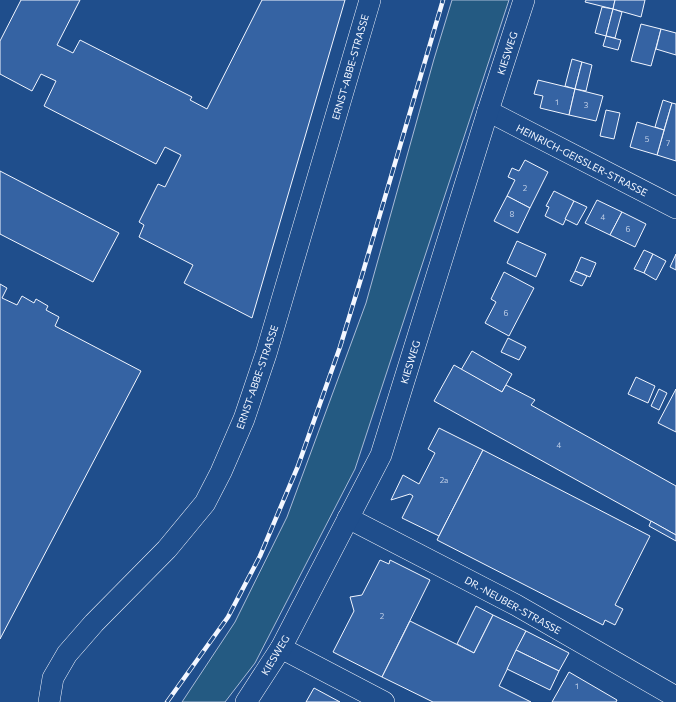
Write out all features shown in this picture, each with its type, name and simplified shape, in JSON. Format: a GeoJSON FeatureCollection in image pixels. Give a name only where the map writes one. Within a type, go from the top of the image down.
{"type":"FeatureCollection","features":[{"type":"Feature","properties":{"kind":"street","name":"ERNST-ABBE-STRASSE"},"geometry":{"type":"LineString","coordinates":[[49,702],[53,678],[67,654],[167,549],[204,503],[221,472],[244,419],[266,354],[370,0]]}},
{"type":"Feature","properties":{"kind":"street","name":"KIESWEG"},"geometry":{"type":"LineString","coordinates":[[246,702],[281,648],[381,455],[524,0]]}},
{"type":"Feature","properties":{"kind":"street","name":"HEINRICH-GEISSLER-STRASSE"},"geometry":{"type":"LineString","coordinates":[[488,111],[676,208]]}},
{"type":"Feature","properties":{"kind":"street","name":"DR.-NEUBER-STRASSE"},"geometry":{"type":"LineString","coordinates":[[348,518],[516,605],[676,697]]}},
{"type":"Feature","properties":{"kind":"street"},"geometry":{"type":"LineString","coordinates":[[281,648],[384,702]]}},
{"type":"Feature","properties":{"kind":"shaded area"},"geometry":{"type":"Polygon","coordinates":[[[452,0],[509,0],[355,469],[255,663],[225,702],[182,702],[235,622],[287,517],[366,303],[434,59],[452,0]]]}},
{"type":"Feature","properties":{"kind":"building"},"geometry":{"type":"Polygon","coordinates":[[[21,0],[80,0],[57,45],[73,53],[80,40],[192,97],[190,100],[207,109],[262,0],[345,0],[252,318],[184,283],[193,265],[139,237],[144,225],[139,222],[158,184],[165,187],[181,155],[165,147],[156,164],[44,106],[56,81],[41,74],[32,91],[0,74],[0,41],[21,0]]]}},
{"type":"Feature","properties":{"kind":"building"},"geometry":{"type":"Polygon","coordinates":[[[586,0],[615,0],[613,9],[585,2],[586,0]]]}},
{"type":"Feature","properties":{"kind":"building"},"geometry":{"type":"Polygon","coordinates":[[[615,0],[645,0],[641,17],[613,9],[615,0]]]}},
{"type":"Feature","properties":{"kind":"building"},"geometry":{"type":"Polygon","coordinates":[[[602,7],[613,9],[606,36],[595,33],[602,7]]]}},
{"type":"Feature","properties":{"kind":"building"},"geometry":{"type":"Polygon","coordinates":[[[613,9],[622,12],[615,38],[606,36],[613,9]]]}},
{"type":"Feature","properties":{"kind":"building"},"geometry":{"type":"Polygon","coordinates":[[[641,24],[661,29],[651,66],[631,61],[641,24]]]}},
{"type":"Feature","properties":{"kind":"building"},"geometry":{"type":"Polygon","coordinates":[[[661,29],[676,33],[676,55],[656,49],[661,29]]]}},
{"type":"Feature","properties":{"kind":"building"},"geometry":{"type":"Polygon","coordinates":[[[606,36],[621,40],[618,50],[603,46],[606,36]]]}},
{"type":"Feature","properties":{"kind":"building"},"geometry":{"type":"Polygon","coordinates":[[[572,59],[582,62],[575,89],[565,86],[572,59]]]}},
{"type":"Feature","properties":{"kind":"building"},"geometry":{"type":"Polygon","coordinates":[[[582,62],[592,65],[586,91],[575,89],[582,62]]]}},
{"type":"Feature","properties":{"kind":"building"},"geometry":{"type":"Polygon","coordinates":[[[538,80],[575,89],[569,115],[540,108],[543,96],[534,94],[538,80]]]}},
{"type":"Feature","properties":{"kind":"building"},"geometry":{"type":"Polygon","coordinates":[[[575,89],[603,96],[596,121],[569,115],[575,89]]]}},
{"type":"Feature","properties":{"kind":"building"},"geometry":{"type":"Polygon","coordinates":[[[663,100],[672,103],[664,130],[655,127],[663,100]]]}},
{"type":"Feature","properties":{"kind":"building"},"geometry":{"type":"Polygon","coordinates":[[[672,103],[676,104],[676,161],[657,155],[672,103]]]}},
{"type":"Feature","properties":{"kind":"building"},"geometry":{"type":"Polygon","coordinates":[[[606,110],[620,113],[614,139],[600,136],[606,110]]]}},
{"type":"Feature","properties":{"kind":"building"},"geometry":{"type":"Polygon","coordinates":[[[637,122],[664,130],[657,155],[630,147],[637,122]]]}},
{"type":"Feature","properties":{"kind":"building"},"geometry":{"type":"Polygon","coordinates":[[[525,160],[548,172],[530,208],[507,196],[515,180],[508,177],[512,168],[519,171],[525,160]]]}},
{"type":"Feature","properties":{"kind":"building"},"geometry":{"type":"Polygon","coordinates":[[[0,171],[119,233],[93,282],[0,234],[0,171]]]}},
{"type":"Feature","properties":{"kind":"building"},"geometry":{"type":"Polygon","coordinates":[[[554,191],[574,201],[563,225],[545,216],[549,207],[546,206],[554,191]]]}},
{"type":"Feature","properties":{"kind":"building"},"geometry":{"type":"Polygon","coordinates":[[[507,196],[530,208],[518,233],[494,221],[507,196]]]}},
{"type":"Feature","properties":{"kind":"building"},"geometry":{"type":"Polygon","coordinates":[[[597,200],[622,212],[610,235],[585,223],[597,200]]]}},
{"type":"Feature","properties":{"kind":"building"},"geometry":{"type":"Polygon","coordinates":[[[574,201],[587,207],[577,225],[565,219],[574,201]]]}},
{"type":"Feature","properties":{"kind":"building"},"geometry":{"type":"Polygon","coordinates":[[[622,212],[646,224],[635,247],[610,235],[622,212]]]}},
{"type":"Feature","properties":{"kind":"building"},"geometry":{"type":"Polygon","coordinates":[[[517,241],[546,254],[536,277],[507,263],[517,241]]]}},
{"type":"Feature","properties":{"kind":"building"},"geometry":{"type":"Polygon","coordinates":[[[644,250],[653,254],[644,273],[634,269],[644,250]]]}},
{"type":"Feature","properties":{"kind":"building"},"geometry":{"type":"Polygon","coordinates":[[[653,254],[666,261],[656,280],[644,273],[653,254]]]}},
{"type":"Feature","properties":{"kind":"building"},"geometry":{"type":"Polygon","coordinates":[[[676,254],[676,270],[670,267],[676,254]]]}},
{"type":"Feature","properties":{"kind":"building"},"geometry":{"type":"Polygon","coordinates":[[[581,257],[596,263],[590,277],[575,271],[581,257]]]}},
{"type":"Feature","properties":{"kind":"building"},"geometry":{"type":"Polygon","coordinates":[[[575,271],[587,276],[582,286],[570,281],[575,271]]]}},
{"type":"Feature","properties":{"kind":"building"},"geometry":{"type":"Polygon","coordinates":[[[504,272],[534,288],[509,336],[485,323],[496,302],[491,299],[504,272]]]}},
{"type":"Feature","properties":{"kind":"building"},"geometry":{"type":"Polygon","coordinates":[[[0,284],[7,288],[2,298],[17,305],[22,296],[34,303],[36,299],[48,306],[46,310],[59,317],[55,326],[141,371],[0,639],[0,284]]]}},
{"type":"Feature","properties":{"kind":"building"},"geometry":{"type":"Polygon","coordinates":[[[508,338],[526,347],[519,360],[501,352],[508,338]]]}},
{"type":"Feature","properties":{"kind":"building"},"geometry":{"type":"Polygon","coordinates":[[[472,351],[512,374],[502,392],[461,370],[472,351]]]}},
{"type":"Feature","properties":{"kind":"building"},"geometry":{"type":"Polygon","coordinates":[[[454,365],[502,392],[506,385],[535,400],[531,405],[676,486],[676,535],[434,401],[454,365]]]}},
{"type":"Feature","properties":{"kind":"building"},"geometry":{"type":"Polygon","coordinates":[[[636,377],[655,386],[648,403],[628,394],[636,377]]]}},
{"type":"Feature","properties":{"kind":"building"},"geometry":{"type":"Polygon","coordinates":[[[659,389],[667,393],[659,410],[651,406],[659,389]]]}},
{"type":"Feature","properties":{"kind":"building"},"geometry":{"type":"Polygon","coordinates":[[[676,389],[676,432],[658,423],[676,389]]]}},
{"type":"Feature","properties":{"kind":"building"},"geometry":{"type":"Polygon","coordinates":[[[439,428],[483,450],[439,536],[402,518],[413,496],[410,494],[391,500],[403,475],[419,484],[435,453],[428,449],[439,428]]]}},
{"type":"Feature","properties":{"kind":"building"},"geometry":{"type":"Polygon","coordinates":[[[483,450],[650,536],[615,605],[623,609],[615,625],[605,620],[603,625],[437,540],[483,450]]]}},
{"type":"Feature","properties":{"kind":"building"},"geometry":{"type":"Polygon","coordinates":[[[651,521],[676,535],[676,541],[649,526],[651,521]]]}},
{"type":"Feature","properties":{"kind":"building"},"geometry":{"type":"Polygon","coordinates":[[[380,560],[389,564],[390,560],[430,580],[382,677],[333,652],[354,611],[350,597],[362,595],[380,560]]]}},
{"type":"Feature","properties":{"kind":"building"},"geometry":{"type":"Polygon","coordinates":[[[476,606],[493,615],[474,653],[457,644],[476,606]]]}},
{"type":"Feature","properties":{"kind":"building"},"geometry":{"type":"Polygon","coordinates":[[[493,615],[526,631],[499,686],[531,702],[433,702],[382,677],[410,621],[474,653],[493,615]]]}},
{"type":"Feature","properties":{"kind":"building"},"geometry":{"type":"Polygon","coordinates":[[[526,631],[569,653],[559,671],[516,650],[526,631]]]}},
{"type":"Feature","properties":{"kind":"building"},"geometry":{"type":"Polygon","coordinates":[[[516,650],[559,671],[550,690],[507,669],[516,650]]]}},
{"type":"Feature","properties":{"kind":"building"},"geometry":{"type":"Polygon","coordinates":[[[569,672],[617,700],[616,702],[552,702],[569,672]]]}},
{"type":"Feature","properties":{"kind":"building"},"geometry":{"type":"Polygon","coordinates":[[[314,688],[340,702],[306,702],[314,688]]]}},
{"type":"Feature","properties":{"kind":"railway"},"geometry":{"type":"LineString","coordinates":[[167,702],[228,617],[260,556],[298,466],[340,347],[443,0]]}}]}
